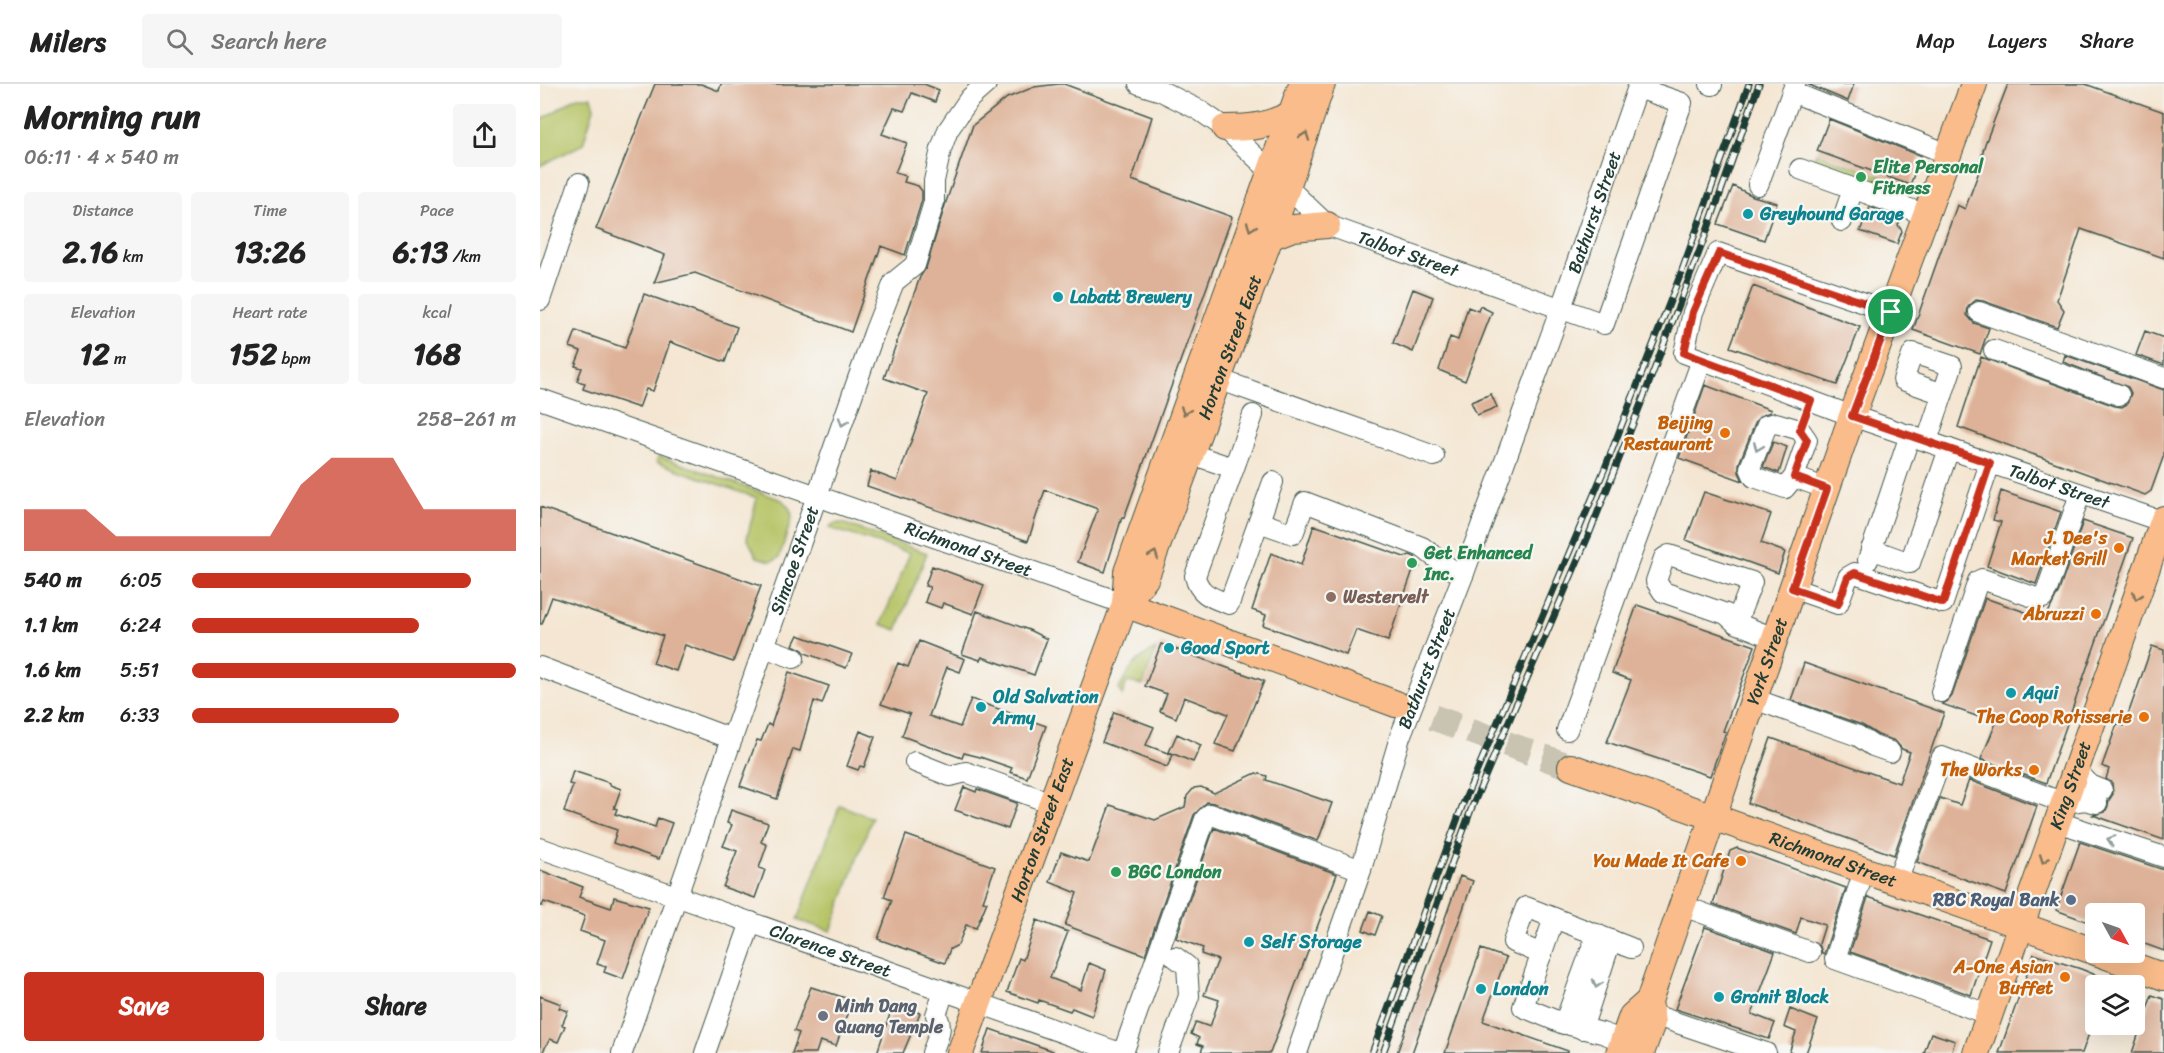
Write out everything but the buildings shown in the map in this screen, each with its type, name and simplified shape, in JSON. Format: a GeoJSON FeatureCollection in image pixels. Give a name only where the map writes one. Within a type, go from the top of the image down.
{"type":"FeatureCollection","features":[{"type":"Feature","properties":{"kind":"main road","name":"Horton Street East"},"geometry":{"type":"LineString","coordinates":[[960,1053],[1125,604],[1145,579],[1270,237],[1292,114],[1302,84]]}},
{"type":"Feature","properties":{"kind":"main road","name":"Horton Street East"},"geometry":{"type":"LineString","coordinates":[[1125,604],[1126,572],[1279,180],[1322,84]]}},
{"type":"Feature","properties":{"kind":"main road","name":"York Street"},"geometry":{"type":"LineString","coordinates":[[1628,1049],[1652,1023],[1650,1007],[1712,818],[1852,416],[1974,84]]}},
{"type":"Feature","properties":{"kind":"main road"},"geometry":{"type":"LineString","coordinates":[[1225,128],[1250,128],[1266,125],[1292,114]]}},
{"type":"Feature","properties":{"kind":"main road"},"geometry":{"type":"LineString","coordinates":[[1270,237],[1293,228],[1327,225]]}},
{"type":"Feature","properties":{"kind":"main road","name":"King Street"},"geometry":{"type":"LineString","coordinates":[[1976,1053],[2164,521]]}},
{"type":"Feature","properties":{"kind":"main road","name":"Richmond Street"},"geometry":{"type":"LineString","coordinates":[[1125,604],[1396,704]]}},
{"type":"Feature","properties":{"kind":"main road","name":"Richmond Street"},"geometry":{"type":"LineString","coordinates":[[1570,767],[2085,948]]}},
{"type":"Feature","properties":{"kind":"main road","name":"Richmond Street"},"geometry":{"type":"LineString","coordinates":[[2126,963],[2164,977]]}},
{"type":"Feature","properties":{"kind":"street","name":"Simcoe Street"},"geometry":{"type":"LineString","coordinates":[[622,1053],[862,366],[894,282],[915,265],[934,202],[934,181],[940,149],[948,130],[970,98],[986,84]]}},
{"type":"Feature","properties":{"kind":"street"},"geometry":{"type":"LineString","coordinates":[[1139,84],[1174,90],[1225,128],[1279,180]]}},
{"type":"Feature","properties":{"kind":"street","name":"Talbot Street"},"geometry":{"type":"LineString","coordinates":[[1279,180],[1327,225],[1604,324],[1682,103],[1639,86]]}},
{"type":"Feature","properties":{"kind":"street","name":"Bathurst Street"},"geometry":{"type":"LineString","coordinates":[[1297,1053],[1361,870],[1400,737],[1464,573],[1639,86]]}},
{"type":"Feature","properties":{"kind":"street"},"geometry":{"type":"LineString","coordinates":[[1758,185],[1793,88],[1948,154]]}},
{"type":"Feature","properties":{"kind":"street"},"geometry":{"type":"LineString","coordinates":[[1800,170],[1926,215]]}},
{"type":"Feature","properties":{"kind":"street"},"geometry":{"type":"LineString","coordinates":[[540,300],[579,183]]}},
{"type":"Feature","properties":{"kind":"street"},"geometry":{"type":"LineString","coordinates":[[1842,221],[1853,189]]}},
{"type":"Feature","properties":{"kind":"street"},"geometry":{"type":"LineString","coordinates":[[1567,730],[1693,356],[1693,312],[1719,253],[1891,312]]}},
{"type":"Feature","properties":{"kind":"street"},"geometry":{"type":"LineString","coordinates":[[1979,312],[2164,378]]}},
{"type":"Feature","properties":{"kind":"street"},"geometry":{"type":"LineString","coordinates":[[2054,372],[2065,342]]}},
{"type":"Feature","properties":{"kind":"street"},"geometry":{"type":"LineString","coordinates":[[1994,350],[2119,395]]}},
{"type":"Feature","properties":{"kind":"street","name":"Talbot Street"},"geometry":{"type":"LineString","coordinates":[[1693,356],[1852,416],[2164,521]]}},
{"type":"Feature","properties":{"kind":"street"},"geometry":{"type":"LineString","coordinates":[[1218,379],[1434,456]]}},
{"type":"Feature","properties":{"kind":"street"},"geometry":{"type":"LineString","coordinates":[[1863,574],[1919,438],[1943,394]]}},
{"type":"Feature","properties":{"kind":"street","name":"Richmond Street"},"geometry":{"type":"LineString","coordinates":[[540,399],[1125,604]]}},
{"type":"Feature","properties":{"kind":"street"},"geometry":{"type":"LineString","coordinates":[[1800,430],[1811,400]]}},
{"type":"Feature","properties":{"kind":"street"},"geometry":{"type":"LineString","coordinates":[[1253,415],[1195,576],[1197,585],[1205,594],[1229,603],[1273,482]]}},
{"type":"Feature","properties":{"kind":"street"},"geometry":{"type":"LineString","coordinates":[[1790,482],[1807,440],[1800,430],[1776,423],[1767,424],[1750,468],[1754,477],[1827,489]]}},
{"type":"Feature","properties":{"kind":"street"},"geometry":{"type":"LineString","coordinates":[[1872,549],[1910,563],[1949,449]]}},
{"type":"Feature","properties":{"kind":"street"},"geometry":{"type":"LineString","coordinates":[[1191,454],[1233,468]]}},
{"type":"Feature","properties":{"kind":"street"},"geometry":{"type":"LineString","coordinates":[[1792,588],[1838,604],[1850,575],[1855,573],[1943,603],[1990,463]]}},
{"type":"Feature","properties":{"kind":"street"},"geometry":{"type":"LineString","coordinates":[[1941,692],[1978,581],[1982,579],[2038,599],[2043,598],[2049,587],[2080,494]]}},
{"type":"Feature","properties":{"kind":"street"},"geometry":{"type":"LineString","coordinates":[[1259,522],[1293,534],[1305,502],[1422,547],[1449,568],[1464,573]]}},
{"type":"Feature","properties":{"kind":"street"},"geometry":{"type":"LineString","coordinates":[[1736,623],[1752,582],[1669,555],[1664,558],[1656,581],[1663,592],[1726,614],[1736,623],[1774,639]]}},
{"type":"Feature","properties":{"kind":"street"},"geometry":{"type":"LineString","coordinates":[[764,646],[794,658]]}},
{"type":"Feature","properties":{"kind":"street"},"geometry":{"type":"LineString","coordinates":[[540,667],[732,739]]}},
{"type":"Feature","properties":{"kind":"street"},"geometry":{"type":"LineString","coordinates":[[1754,699],[1858,736],[1873,746],[1890,752]]}},
{"type":"Feature","properties":{"kind":"street"},"geometry":{"type":"LineString","coordinates":[[1897,882],[1942,757],[2061,813],[2164,857]]}},
{"type":"Feature","properties":{"kind":"street"},"geometry":{"type":"LineString","coordinates":[[915,762],[950,776],[966,772],[1051,804]]}},
{"type":"Feature","properties":{"kind":"street"},"geometry":{"type":"LineString","coordinates":[[2061,813],[2085,800],[2100,796],[2076,770]]}},
{"type":"Feature","properties":{"kind":"street"},"geometry":{"type":"LineString","coordinates":[[1122,1053],[1204,819],[1210,814],[1361,870]]}},
{"type":"Feature","properties":{"kind":"street","name":"Clarence Street"},"geometry":{"type":"LineString","coordinates":[[540,848],[1122,1053]]}},
{"type":"Feature","properties":{"kind":"street"},"geometry":{"type":"LineString","coordinates":[[1864,871],[1834,959],[1990,1016]]}},
{"type":"Feature","properties":{"kind":"street"},"geometry":{"type":"LineString","coordinates":[[1683,906],[1810,952]]}},
{"type":"Feature","properties":{"kind":"street"},"geometry":{"type":"LineString","coordinates":[[1542,954],[1513,942],[1526,907],[1631,948]]}},
{"type":"Feature","properties":{"kind":"street"},"geometry":{"type":"LineString","coordinates":[[1554,918],[1522,1007],[1628,1049]]}},
{"type":"Feature","properties":{"kind":"street"},"geometry":{"type":"LineString","coordinates":[[705,1053],[751,922]]}},
{"type":"Feature","properties":{"kind":"street"},"geometry":{"type":"LineString","coordinates":[[1573,1026],[1604,937]]}},
{"type":"Feature","properties":{"kind":"street"},"geometry":{"type":"LineString","coordinates":[[1168,1053],[1189,996],[1187,966],[1174,957]]}},
{"type":"Feature","properties":{"kind":"street"},"geometry":{"type":"LineString","coordinates":[[932,1053],[941,1026],[936,1015],[944,991]]}},
{"type":"Feature","properties":{"kind":"street"},"geometry":{"type":"LineString","coordinates":[[1650,1007],[1766,1053]]}},
{"type":"Feature","properties":{"kind":"green space"},"geometry":{"type":"Polygon","coordinates":[[[577,97],[591,97],[594,108],[583,144],[540,166],[540,121],[577,97]]]}},
{"type":"Feature","properties":{"kind":"green space","name":"Elite Personal Fitness"},"geometry":{"type":"Polygon","coordinates":[[[1816,153],[1910,187],[1905,201],[1811,167],[1816,153]]]}},
{"type":"Feature","properties":{"kind":"green space"},"geometry":{"type":"Polygon","coordinates":[[[659,456],[782,500],[789,508],[792,518],[779,558],[771,561],[757,557],[747,538],[757,498],[656,462],[659,456]]]}},
{"type":"Feature","properties":{"kind":"green space"},"geometry":{"type":"Polygon","coordinates":[[[842,523],[927,553],[897,630],[881,624],[910,553],[829,528],[833,524],[842,523]]]}},
{"type":"Feature","properties":{"kind":"green space"},"geometry":{"type":"Polygon","coordinates":[[[1156,649],[1143,685],[1127,682],[1122,695],[1119,689],[1130,670],[1142,657],[1156,649]]]}},
{"type":"Feature","properties":{"kind":"green space"},"geometry":{"type":"Polygon","coordinates":[[[840,805],[872,818],[831,931],[797,920],[840,805]]]}},
{"type":"Feature","properties":{"kind":"tunnel"},"geometry":{"type":"LineString","coordinates":[[1396,704],[1571,767]]}},
{"type":"Feature","properties":{"kind":"railway"},"geometry":{"type":"LineString","coordinates":[[1372,1053],[1463,804],[1605,468],[1681,273],[1749,84]]}},
{"type":"Feature","properties":{"kind":"railway"},"geometry":{"type":"LineString","coordinates":[[1383,1053],[1472,807],[1590,532],[1644,396],[1706,234],[1759,84]]}},
{"type":"Feature","properties":{"kind":"place","name":"Elite Personal Fitness"},"geometry":{"type":"Point","coordinates":[1861,177]}},
{"type":"Feature","properties":{"kind":"place","name":"Greyhound Garage"},"geometry":{"type":"Point","coordinates":[1748,214]}},
{"type":"Feature","properties":{"kind":"place","name":"Labatt Brewery"},"geometry":{"type":"Point","coordinates":[1058,297]}},
{"type":"Feature","properties":{"kind":"place","name":"Beijing Restaurant"},"geometry":{"type":"Point","coordinates":[1725,433]}},
{"type":"Feature","properties":{"kind":"place","name":"J. Dee's Market Grill"},"geometry":{"type":"Point","coordinates":[2119,548]}},
{"type":"Feature","properties":{"kind":"place","name":"Get Enhanced Inc."},"geometry":{"type":"Point","coordinates":[1412,563]}},
{"type":"Feature","properties":{"kind":"place","name":"Westervelt"},"geometry":{"type":"Point","coordinates":[1331,597]}},
{"type":"Feature","properties":{"kind":"place","name":"Abruzzi"},"geometry":{"type":"Point","coordinates":[2096,614]}},
{"type":"Feature","properties":{"kind":"place","name":"Good Sport"},"geometry":{"type":"Point","coordinates":[1169,648]}},
{"type":"Feature","properties":{"kind":"place","name":"Aqui"},"geometry":{"type":"Point","coordinates":[2011,693]}},
{"type":"Feature","properties":{"kind":"place","name":"Old Salvation Army"},"geometry":{"type":"Point","coordinates":[981,707]}},
{"type":"Feature","properties":{"kind":"place","name":"The Coop Rotisserie"},"geometry":{"type":"Point","coordinates":[2144,717]}},
{"type":"Feature","properties":{"kind":"place","name":"The Works"},"geometry":{"type":"Point","coordinates":[2034,770]}},
{"type":"Feature","properties":{"kind":"place","name":"You Made It Cafe"},"geometry":{"type":"Point","coordinates":[1741,861]}},
{"type":"Feature","properties":{"kind":"place","name":"BGC London"},"geometry":{"type":"Point","coordinates":[1116,872]}},
{"type":"Feature","properties":{"kind":"place","name":"RBC Royal Bank"},"geometry":{"type":"Point","coordinates":[2071,900]}},
{"type":"Feature","properties":{"kind":"place","name":"Self Storage"},"geometry":{"type":"Point","coordinates":[1249,942]}},
{"type":"Feature","properties":{"kind":"place","name":"A-One Asian Buffet"},"geometry":{"type":"Point","coordinates":[2065,977]}},
{"type":"Feature","properties":{"kind":"place","name":"London"},"geometry":{"type":"Point","coordinates":[1481,989]}},
{"type":"Feature","properties":{"kind":"place","name":"Granit Block"},"geometry":{"type":"Point","coordinates":[1719,997]}},
{"type":"Feature","properties":{"kind":"place","name":"Minh Dang Quang Temple"},"geometry":{"type":"Point","coordinates":[823,1016]}},
{"type":"Feature","properties":{"kind":"route"},"geometry":{"type":"LineString","coordinates":[[1719,253],[1891,312],[1852,416],[1990,463],[1943,603],[1863,574],[1852,573],[1848,577],[1838,604],[1792,588],[1827,489],[1794,477],[1807,440],[1800,430],[1811,400],[1684,353],[1693,312],[1719,253]]}}]}
